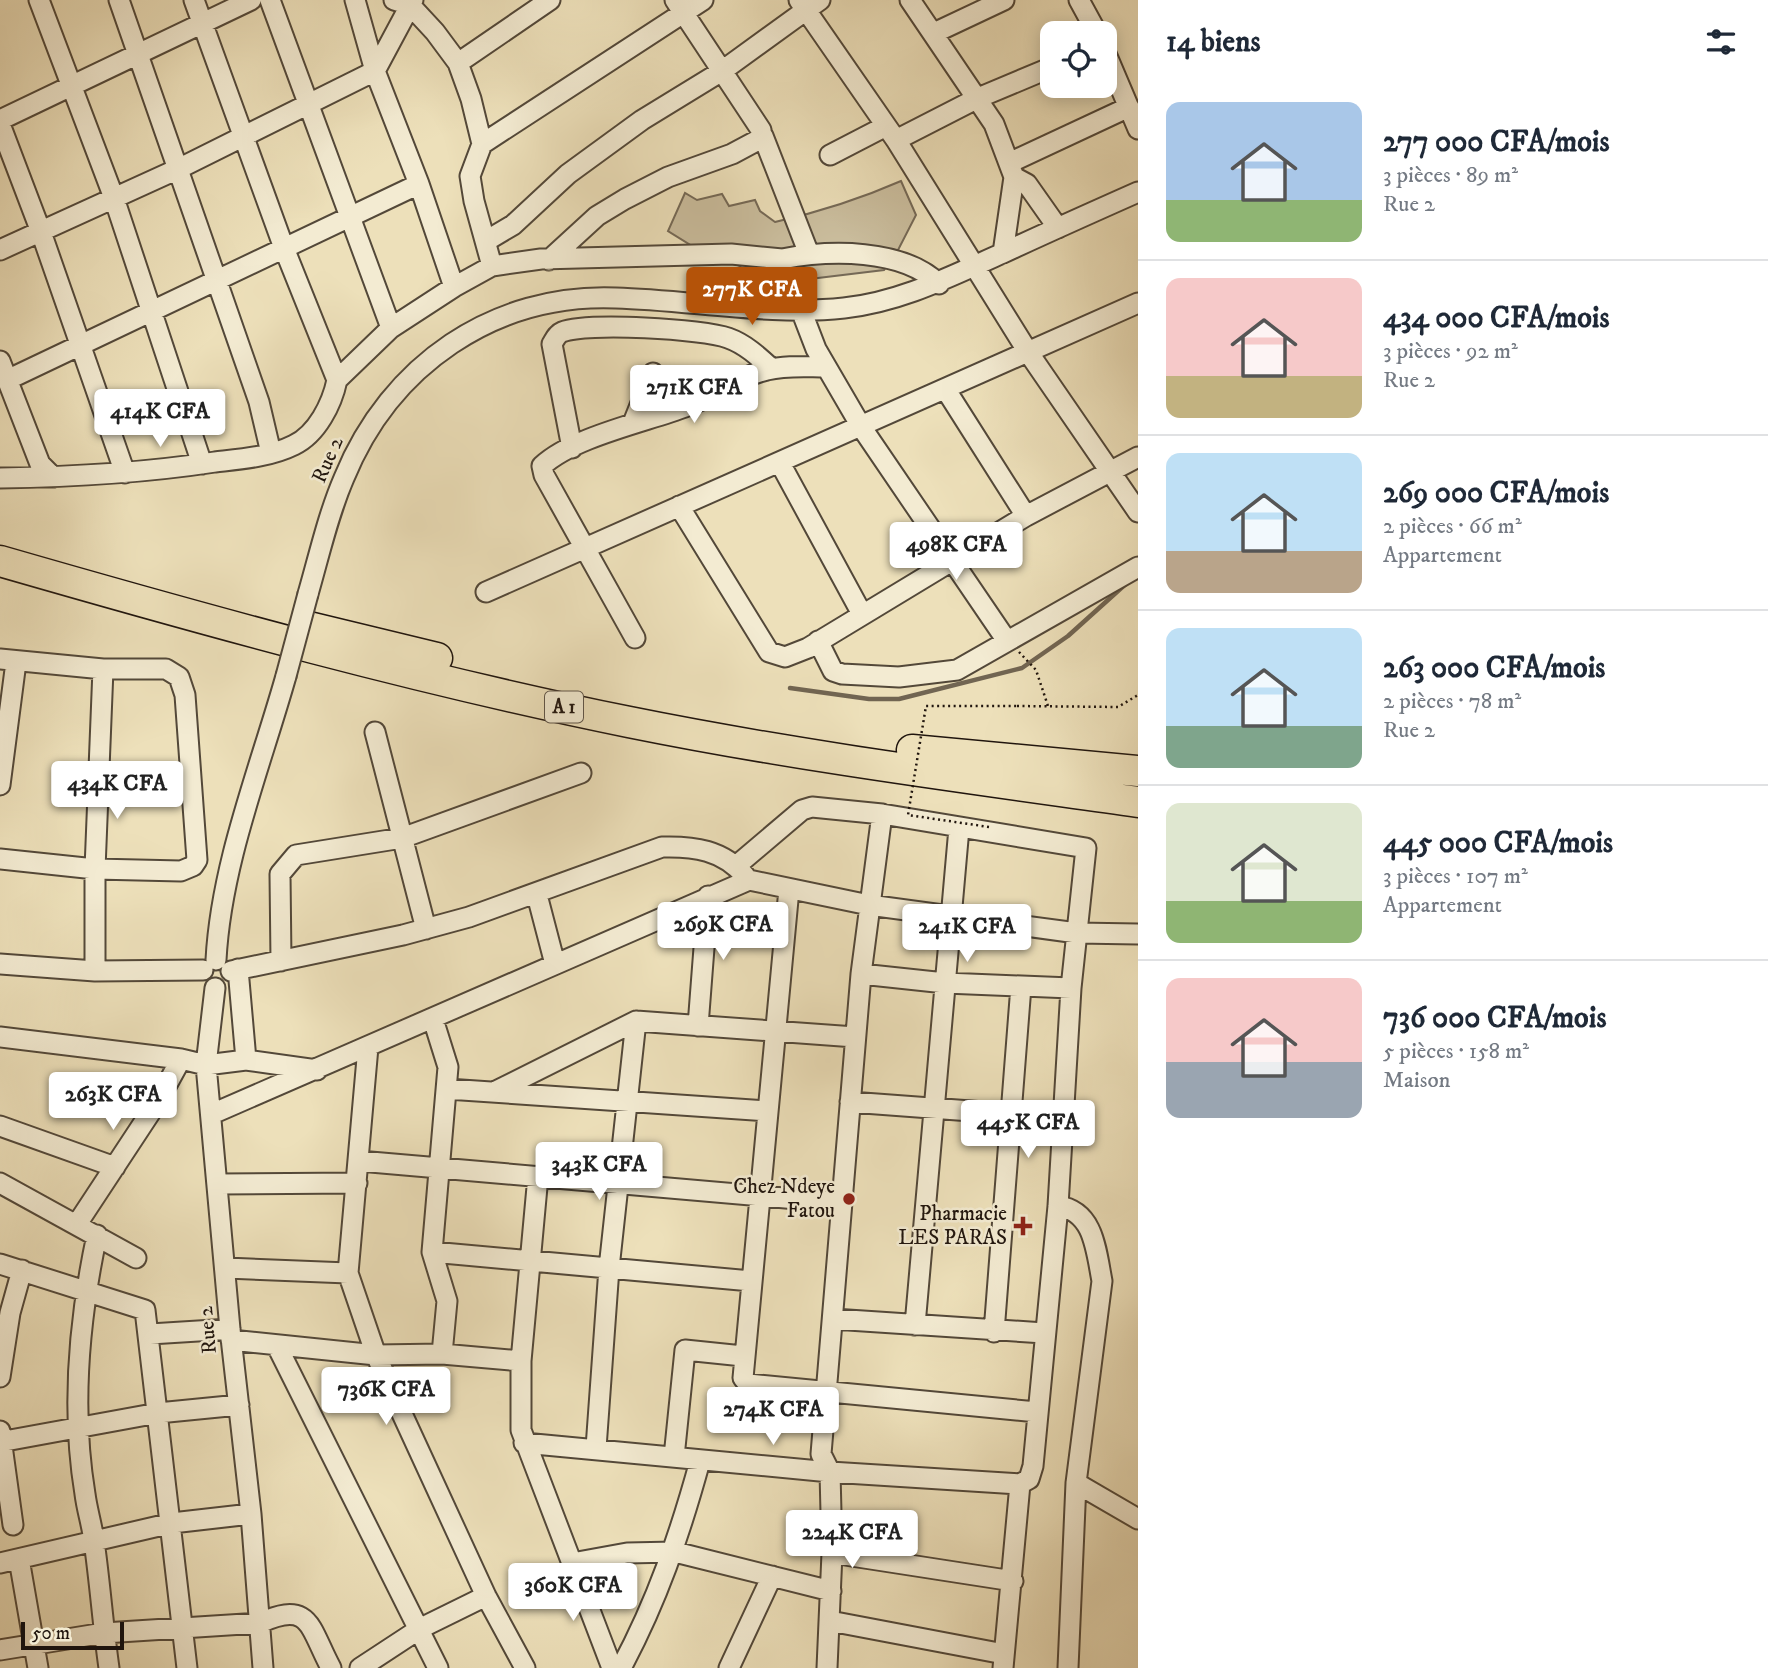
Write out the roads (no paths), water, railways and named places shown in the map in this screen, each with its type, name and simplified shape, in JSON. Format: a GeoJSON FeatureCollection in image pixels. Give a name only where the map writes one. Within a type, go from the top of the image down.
{"type":"FeatureCollection","features":[{"type":"Feature","properties":{"kind":"highway","name":"A 1"},"geometry":{"type":"LineString","coordinates":[[0,541],[270,618],[626,701],[874,745],[1138,771]]}},
{"type":"Feature","properties":{"kind":"highway","name":"A 1"},"geometry":{"type":"LineString","coordinates":[[0,561],[359,661],[630,722],[817,755],[1138,802]]}},
{"type":"Feature","properties":{"kind":"street"},"geometry":{"type":"LineString","coordinates":[[39,0],[114,198],[202,464]]}},
{"type":"Feature","properties":{"kind":"street"},"geometry":{"type":"LineString","coordinates":[[119,0],[180,168],[259,402],[271,453]]}},
{"type":"Feature","properties":{"kind":"street"},"geometry":{"type":"LineString","coordinates":[[194,0],[284,248],[337,380]]}},
{"type":"Feature","properties":{"kind":"street"},"geometry":{"type":"LineString","coordinates":[[125,473],[0,122],[251,0]]}},
{"type":"Feature","properties":{"kind":"street"},"geometry":{"type":"LineString","coordinates":[[270,0],[391,328]]}},
{"type":"Feature","properties":{"kind":"street"},"geometry":{"type":"LineString","coordinates":[[355,0],[375,72],[419,184],[454,286]]}},
{"type":"Feature","properties":{"kind":"street"},"geometry":{"type":"LineString","coordinates":[[458,63],[551,0]]}},
{"type":"Feature","properties":{"kind":"street"},"geometry":{"type":"LineString","coordinates":[[482,144],[679,6],[703,0]]}},
{"type":"Feature","properties":{"kind":"street"},"geometry":{"type":"LineString","coordinates":[[910,0],[994,124],[1012,170],[1027,184],[1058,228]]}},
{"type":"Feature","properties":{"kind":"street"},"geometry":{"type":"LineString","coordinates":[[934,33],[1003,0]]}},
{"type":"Feature","properties":{"kind":"street"},"geometry":{"type":"LineString","coordinates":[[1079,0],[1090,21]]}},
{"type":"Feature","properties":{"kind":"street"},"geometry":{"type":"LineString","coordinates":[[0,250],[180,168],[375,72],[406,2],[458,63],[471,99],[482,144],[470,176],[492,267]]}},
{"type":"Feature","properties":{"kind":"street"},"geometry":{"type":"LineString","coordinates":[[486,241],[513,225],[568,174],[642,120],[722,71],[808,3],[1028,352],[1138,512]]}},
{"type":"Feature","properties":{"kind":"street"},"geometry":{"type":"LineString","coordinates":[[679,6],[763,136],[809,254]]}},
{"type":"Feature","properties":{"kind":"street"},"geometry":{"type":"LineString","coordinates":[[830,155],[1040,73]]}},
{"type":"Feature","properties":{"kind":"street"},"geometry":{"type":"LineString","coordinates":[[1117,79],[1138,128]]}},
{"type":"Feature","properties":{"kind":"street"},"geometry":{"type":"LineString","coordinates":[[1012,170],[1129,107]]}},
{"type":"Feature","properties":{"kind":"street"},"geometry":{"type":"LineString","coordinates":[[549,260],[597,216],[625,199],[668,177],[732,154],[763,136]]}},
{"type":"Feature","properties":{"kind":"street"},"geometry":{"type":"LineString","coordinates":[[1003,253],[1012,170]]}},
{"type":"Feature","properties":{"kind":"street"},"geometry":{"type":"LineString","coordinates":[[7,380],[419,184]]}},
{"type":"Feature","properties":{"kind":"street","name":"Rue 2"},"geometry":{"type":"LineString","coordinates":[[246,1060],[217,937],[233,859],[333,506],[363,438],[409,377],[458,340],[530,306],[573,298],[614,297],[793,310],[845,308],[939,284],[1138,192]]}},
{"type":"Feature","properties":{"kind":"street"},"geometry":{"type":"LineString","coordinates":[[0,478],[125,473],[271,453],[295,445],[310,433],[334,393],[337,380],[391,328],[454,286],[492,267],[512,261],[731,254],[782,259],[842,251],[911,266],[926,272],[939,284]]}},
{"type":"Feature","properties":{"kind":"street"},"geometry":{"type":"LineString","coordinates":[[782,259],[793,310],[826,367],[862,428],[1007,641]]}},
{"type":"Feature","properties":{"kind":"street"},"geometry":{"type":"LineString","coordinates":[[486,592],[583,547],[862,428],[1138,303]]}},
{"type":"Feature","properties":{"kind":"street"},"geometry":{"type":"LineString","coordinates":[[572,448],[552,344],[562,332],[580,328],[635,329],[726,337],[755,353],[772,369]]}},
{"type":"Feature","properties":{"kind":"street"},"geometry":{"type":"LineString","coordinates":[[0,361],[40,464],[54,477]]}},
{"type":"Feature","properties":{"kind":"street"},"geometry":{"type":"LineString","coordinates":[[635,638],[542,469],[545,463],[572,448],[634,423],[686,407],[744,377],[772,369],[826,367]]}},
{"type":"Feature","properties":{"kind":"street"},"geometry":{"type":"LineString","coordinates":[[634,423],[653,373]]}},
{"type":"Feature","properties":{"kind":"street"},"geometry":{"type":"LineString","coordinates":[[946,390],[1026,516]]}},
{"type":"Feature","properties":{"kind":"street"},"geometry":{"type":"LineString","coordinates":[[679,506],[769,652],[785,657],[818,641],[1026,516],[1138,457]]}},
{"type":"Feature","properties":{"kind":"street"},"geometry":{"type":"LineString","coordinates":[[779,463],[862,614]]}},
{"type":"Feature","properties":{"kind":"street"},"geometry":{"type":"LineString","coordinates":[[818,641],[833,671],[842,674],[899,677],[957,670],[1138,567]]}},
{"type":"Feature","properties":{"kind":"street"},"geometry":{"type":"LineString","coordinates":[[0,785],[8,660],[103,669],[166,669],[180,677],[183,684],[197,860],[193,866],[181,871],[95,869],[0,859]]}},
{"type":"Feature","properties":{"kind":"street"},"geometry":{"type":"LineString","coordinates":[[95,971],[95,869],[103,669]]}},
{"type":"Feature","properties":{"kind":"street"},"geometry":{"type":"LineString","coordinates":[[375,732],[426,929]]}},
{"type":"Feature","properties":{"kind":"street"},"geometry":{"type":"LineString","coordinates":[[281,961],[280,874],[289,860],[308,851],[402,838],[581,773]]}},
{"type":"Feature","properties":{"kind":"street"},"geometry":{"type":"LineString","coordinates":[[212,1114],[368,1048],[708,896],[743,873],[807,808],[882,814],[1086,848],[1071,988],[1058,1206],[1033,1466],[1029,1479],[1020,1484],[830,1472],[524,1443]]}},
{"type":"Feature","properties":{"kind":"street"},"geometry":{"type":"LineString","coordinates":[[827,1668],[832,1553],[830,1472],[821,1454],[861,974],[882,814]]}},
{"type":"Feature","properties":{"kind":"street"},"geometry":{"type":"LineString","coordinates":[[915,1325],[959,828]]}},
{"type":"Feature","properties":{"kind":"street"},"geometry":{"type":"LineString","coordinates":[[0,964],[95,971],[222,967],[281,961],[426,929],[537,895],[662,847],[694,846],[722,856],[743,873],[789,889],[869,905],[952,914],[1077,933],[1138,934]]}},
{"type":"Feature","properties":{"kind":"street"},"geometry":{"type":"LineString","coordinates":[[789,889],[743,1378],[748,1384],[1037,1412]]}},
{"type":"Feature","properties":{"kind":"street"},"geometry":{"type":"LineString","coordinates":[[537,895],[555,964]]}},
{"type":"Feature","properties":{"kind":"street"},"geometry":{"type":"LineString","coordinates":[[698,1026],[708,896]]}},
{"type":"Feature","properties":{"kind":"street","name":"Rue 2"},"geometry":{"type":"LineString","coordinates":[[222,967],[228,984],[215,988],[206,1065],[230,1335],[251,1514],[263,1668]]}},
{"type":"Feature","properties":{"kind":"street"},"geometry":{"type":"LineString","coordinates":[[861,974],[944,983],[1071,988]]}},
{"type":"Feature","properties":{"kind":"street"},"geometry":{"type":"LineString","coordinates":[[994,1332],[1021,986]]}},
{"type":"Feature","properties":{"kind":"street"},"geometry":{"type":"LineString","coordinates":[[433,1018],[447,1056],[447,1089],[432,1252],[447,1301],[442,1354]]}},
{"type":"Feature","properties":{"kind":"street"},"geometry":{"type":"LineString","coordinates":[[496,1091],[636,1021],[855,1037]]}},
{"type":"Feature","properties":{"kind":"street"},"geometry":{"type":"LineString","coordinates":[[596,1448],[609,1268],[636,1021]]}},
{"type":"Feature","properties":{"kind":"street"},"geometry":{"type":"LineString","coordinates":[[0,1037],[180,1059],[206,1065],[246,1060],[317,1070]]}},
{"type":"Feature","properties":{"kind":"street"},"geometry":{"type":"LineString","coordinates":[[368,1048],[348,1273],[376,1355],[486,1596],[525,1668]]}},
{"type":"Feature","properties":{"kind":"street"},"geometry":{"type":"LineString","coordinates":[[77,1224],[158,1101],[180,1059]]}},
{"type":"Feature","properties":{"kind":"street"},"geometry":{"type":"LineString","coordinates":[[447,1089],[626,1099],[767,1111]]}},
{"type":"Feature","properties":{"kind":"street"},"geometry":{"type":"LineString","coordinates":[[850,1102],[933,1106],[1011,1114]]}},
{"type":"Feature","properties":{"kind":"street"},"geometry":{"type":"LineString","coordinates":[[0,1126],[115,1167]]}},
{"type":"Feature","properties":{"kind":"street"},"geometry":{"type":"LineString","coordinates":[[359,1161],[842,1203]]}},
{"type":"Feature","properties":{"kind":"street"},"geometry":{"type":"LineString","coordinates":[[538,1176],[521,1362],[520,1407],[524,1443],[612,1668]]}},
{"type":"Feature","properties":{"kind":"street"},"geometry":{"type":"LineString","coordinates":[[0,1183],[136,1258]]}},
{"type":"Feature","properties":{"kind":"street"},"geometry":{"type":"LineString","coordinates":[[218,1184],[357,1183]]}},
{"type":"Feature","properties":{"kind":"street"},"geometry":{"type":"LineString","coordinates":[[1058,1206],[1073,1209],[1084,1218],[1096,1250],[1102,1281],[1076,1483],[1069,1668]]}},
{"type":"Feature","properties":{"kind":"street"},"geometry":{"type":"LineString","coordinates":[[97,1235],[85,1293],[79,1359],[79,1427],[85,1494],[94,1539],[109,1668]]}},
{"type":"Feature","properties":{"kind":"street"},"geometry":{"type":"LineString","coordinates":[[432,1252],[751,1281]]}},
{"type":"Feature","properties":{"kind":"street"},"geometry":{"type":"LineString","coordinates":[[0,1264],[145,1310],[187,1668]]}},
{"type":"Feature","properties":{"kind":"street"},"geometry":{"type":"LineString","coordinates":[[226,1268],[348,1273]]}},
{"type":"Feature","properties":{"kind":"street"},"geometry":{"type":"LineString","coordinates":[[0,1377],[10,1313],[22,1270]]}},
{"type":"Feature","properties":{"kind":"street"},"geometry":{"type":"LineString","coordinates":[[834,1319],[994,1332],[1044,1333]]}},
{"type":"Feature","properties":{"kind":"street"},"geometry":{"type":"LineString","coordinates":[[150,1335],[230,1335],[277,1346],[376,1355],[442,1354],[521,1362]]}},
{"type":"Feature","properties":{"kind":"street"},"geometry":{"type":"LineString","coordinates":[[277,1346],[421,1628],[438,1668]]}},
{"type":"Feature","properties":{"kind":"street"},"geometry":{"type":"LineString","coordinates":[[674,1457],[685,1350],[743,1356]]}},
{"type":"Feature","properties":{"kind":"street"},"geometry":{"type":"LineString","coordinates":[[13,1525],[0,1438],[158,1413],[239,1405]]}},
{"type":"Feature","properties":{"kind":"street"},"geometry":{"type":"LineString","coordinates":[[621,1668],[645,1623],[674,1552],[700,1461]]}},
{"type":"Feature","properties":{"kind":"street"},"geometry":{"type":"LineString","coordinates":[[1076,1483],[1138,1519]]}},
{"type":"Feature","properties":{"kind":"street"},"geometry":{"type":"LineString","coordinates":[[830,1621],[1004,1661],[1020,1484]]}},
{"type":"Feature","properties":{"kind":"street"},"geometry":{"type":"LineString","coordinates":[[38,1668],[10,1561],[94,1539],[172,1523],[251,1514]]}},
{"type":"Feature","properties":{"kind":"street"},"geometry":{"type":"LineString","coordinates":[[572,1563],[627,1553],[674,1552],[831,1591]]}},
{"type":"Feature","properties":{"kind":"street"},"geometry":{"type":"LineString","coordinates":[[832,1553],[1013,1581]]}},
{"type":"Feature","properties":{"kind":"street"},"geometry":{"type":"LineString","coordinates":[[729,1668],[772,1576]]}},
{"type":"Feature","properties":{"kind":"street"},"geometry":{"type":"LineString","coordinates":[[360,1668],[421,1628],[486,1596]]}},
{"type":"Feature","properties":{"kind":"street"},"geometry":{"type":"LineString","coordinates":[[0,1650],[104,1633],[260,1623],[283,1613],[303,1617],[331,1668]]}},
{"type":"Feature","properties":{"kind":"waterway"},"geometry":{"type":"LineString","coordinates":[[790,688],[869,699],[899,699],[1022,668],[1068,636],[1128,582]]}},
{"type":"Feature","properties":{"kind":"place","name":"Chez Ndeye Fatou"},"geometry":{"type":"Point","coordinates":[849,1199]}},
{"type":"Feature","properties":{"kind":"place","name":"Pharmacie LES PARAS"},"geometry":{"type":"Point","coordinates":[1023,1226]}}]}
